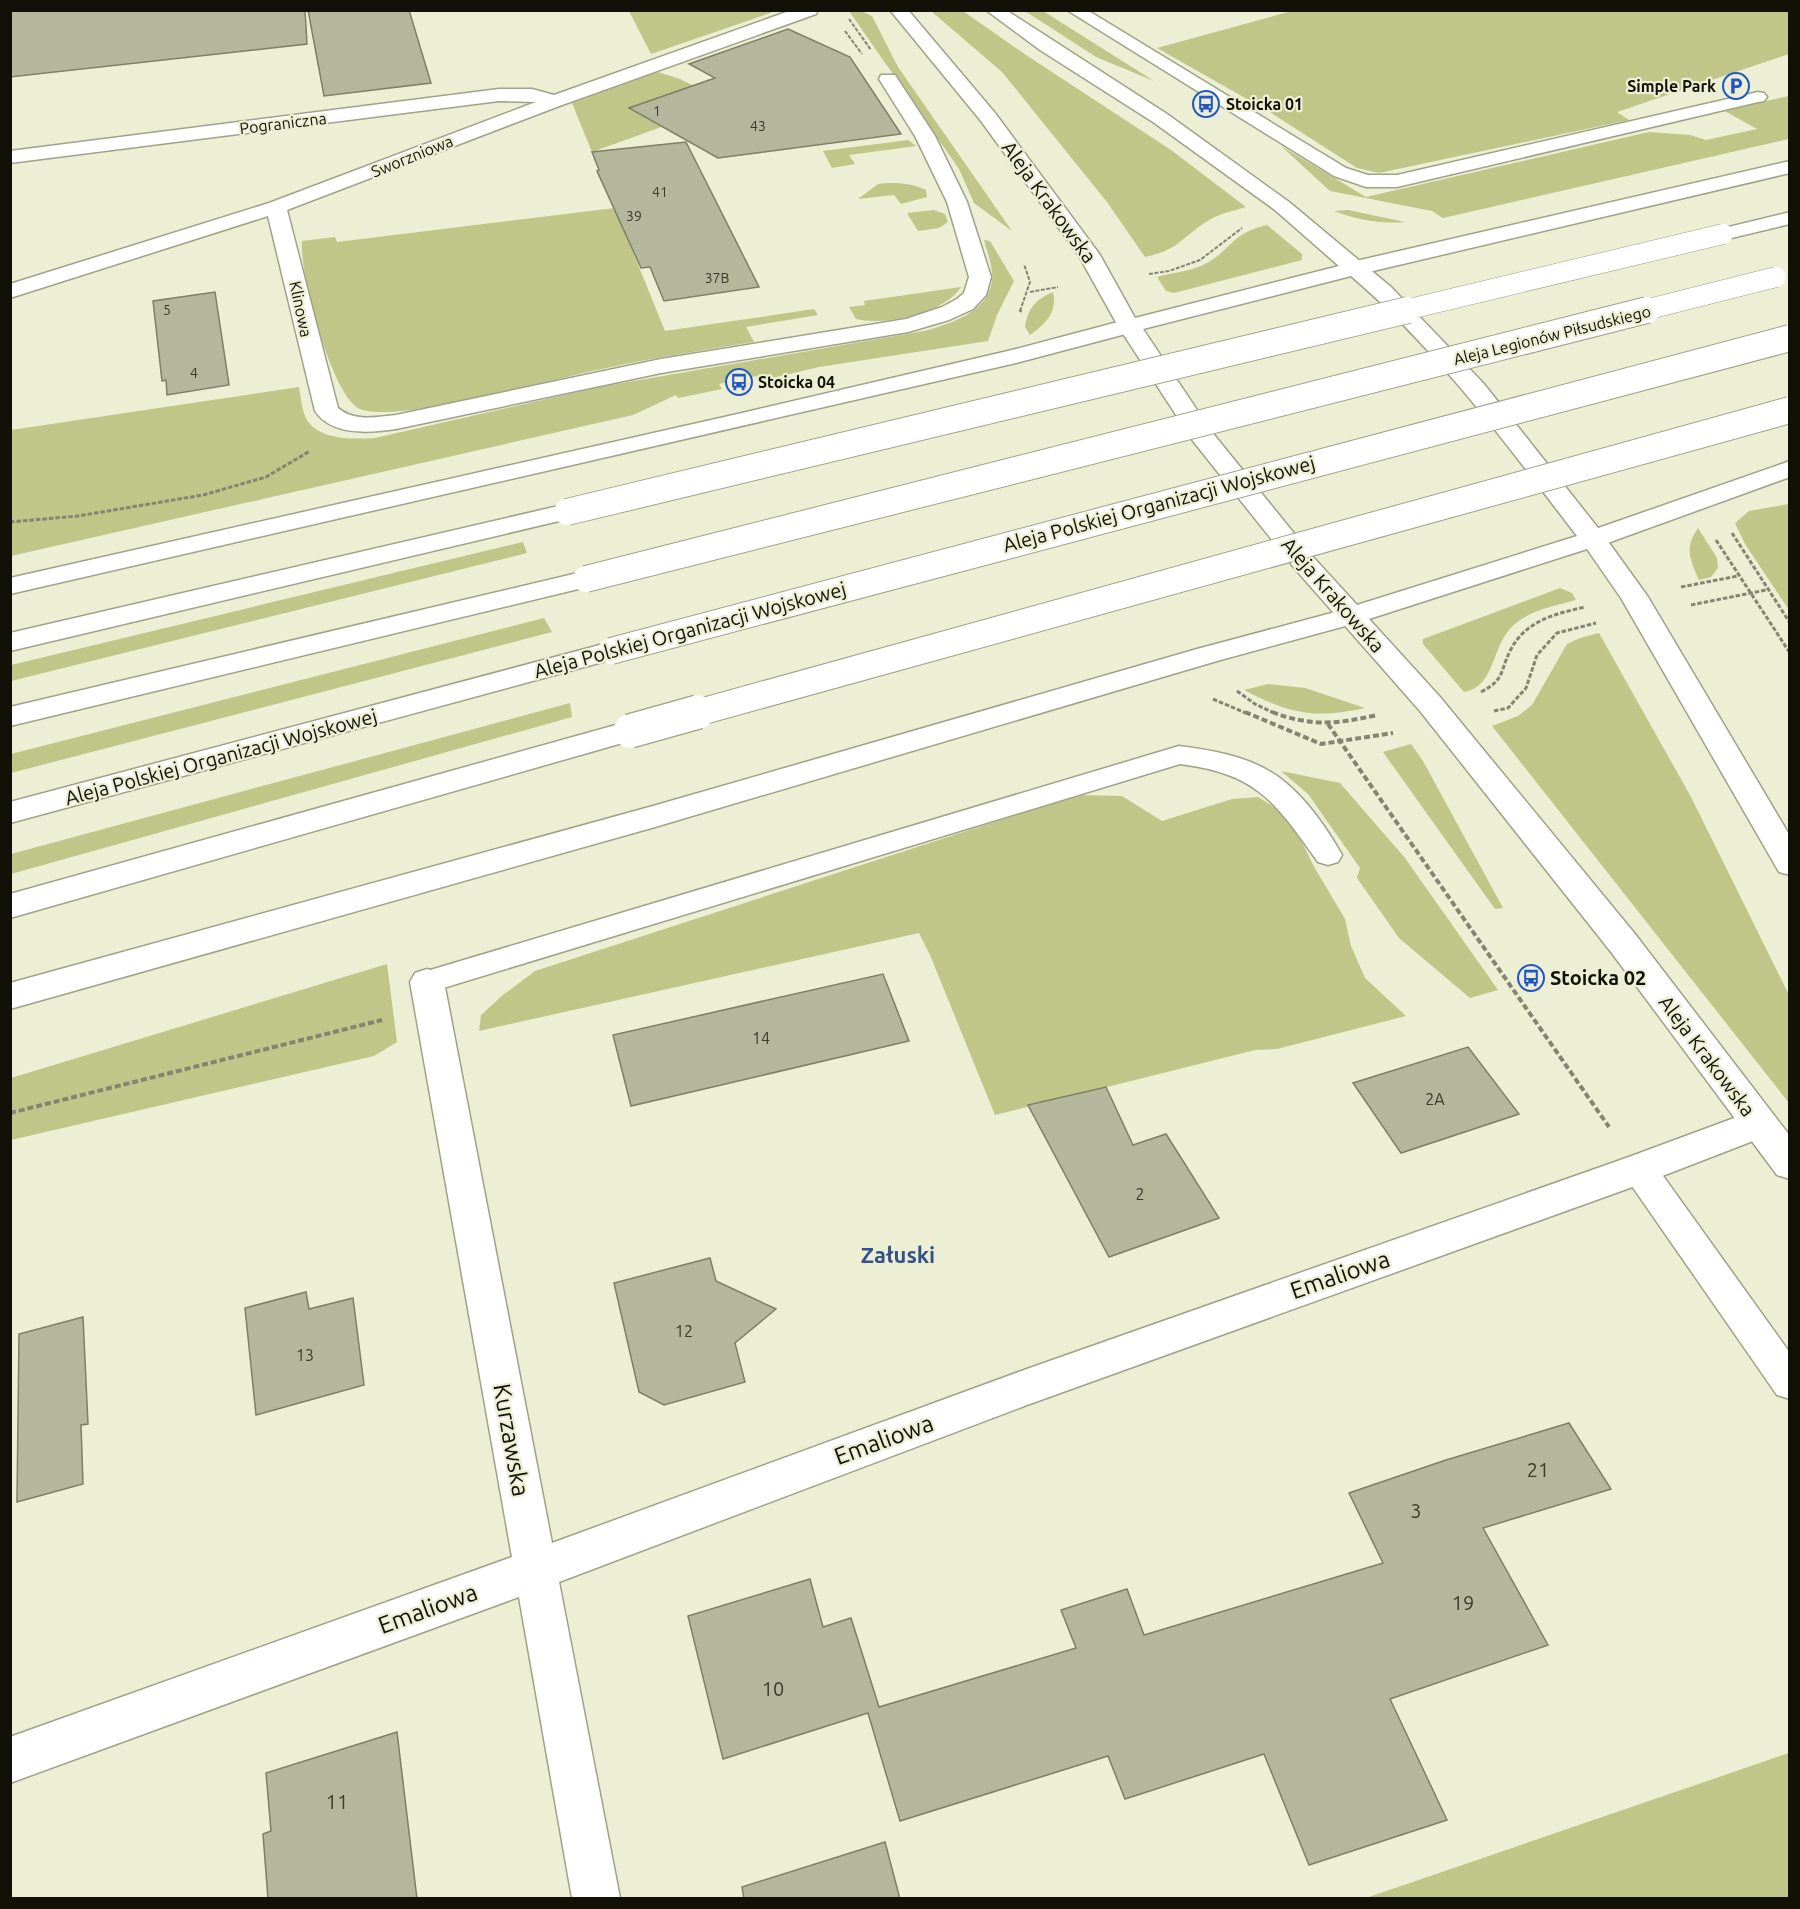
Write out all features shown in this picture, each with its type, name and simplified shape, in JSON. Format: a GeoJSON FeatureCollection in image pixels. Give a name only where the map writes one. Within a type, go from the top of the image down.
{"type":"FeatureCollection","features":[{"type":"Feature","properties":{"kind":"main road","name":"Sworzniowa"},"geometry":{"type":"LineString","coordinates":[[10,291],[276,207],[555,101],[810,10]]}},
{"type":"Feature","properties":{"kind":"main road","name":"Aleja Krakowska"},"geometry":{"type":"LineString","coordinates":[[898,10],[988,117],[1089,255],[1129,326],[1202,436],[1305,564],[1430,704],[1623,944],[1790,1164]]}},
{"type":"Feature","properties":{"kind":"main road"},"geometry":{"type":"LineString","coordinates":[[994,10],[1046,46],[1160,118],[1282,206],[1383,292],[1476,389],[1593,539],[1634,597],[1790,864]]}},
{"type":"Feature","properties":{"kind":"main road"},"geometry":{"type":"LineString","coordinates":[[336,416],[377,425],[396,422],[661,366],[908,325],[933,318],[971,299],[978,288],[980,277],[957,202],[925,136],[888,79]]}},
{"type":"Feature","properties":{"kind":"main road","name":"Pograniczna"},"geometry":{"type":"LineString","coordinates":[[10,157],[499,95],[532,95],[555,101]]}},
{"type":"Feature","properties":{"kind":"main road"},"geometry":{"type":"LineString","coordinates":[[10,586],[1016,356],[1356,268],[1790,167]]}},
{"type":"Feature","properties":{"kind":"main road","name":"Klinowa"},"geometry":{"type":"LineString","coordinates":[[276,207],[289,251],[307,337],[336,416]]}},
{"type":"Feature","properties":{"kind":"main road"},"geometry":{"type":"LineString","coordinates":[[10,642],[567,512],[1790,218]]}},
{"type":"Feature","properties":{"kind":"main road","name":"Aleja Legionów Piłsudskiego"},"geometry":{"type":"LineString","coordinates":[[10,717],[586,579],[1783,276]]}},
{"type":"Feature","properties":{"kind":"main road","name":"Aleja Polskiej Organizacji Wojskowej"},"geometry":{"type":"LineString","coordinates":[[10,813],[1369,448],[1790,338]]}},
{"type":"Feature","properties":{"kind":"main road"},"geometry":{"type":"LineString","coordinates":[[10,906],[630,731],[1790,410]]}},
{"type":"Feature","properties":{"kind":"main road"},"geometry":{"type":"LineString","coordinates":[[10,996],[644,819],[1198,657],[1350,616],[1593,539],[1790,468]]}},
{"type":"Feature","properties":{"kind":"main road","name":"Kurzawska"},"geometry":{"type":"LineString","coordinates":[[430,994],[596,1899]]}},
{"type":"Feature","properties":{"kind":"main road","name":"Emaliowa"},"geometry":{"type":"LineString","coordinates":[[10,1760],[535,1570],[1056,1376],[1639,1169],[1758,1124]]}},
{"type":"Feature","properties":{"kind":"lane"},"geometry":{"type":"LineString","coordinates":[[1075,10],[1340,172],[1366,182],[1397,181],[1758,97]]}},
{"type":"Feature","properties":{"kind":"lane"},"geometry":{"type":"LineString","coordinates":[[430,994],[1179,755],[1212,759],[1258,777],[1288,800],[1329,855]]}},
{"type":"Feature","properties":{"kind":"lane"},"geometry":{"type":"LineString","coordinates":[[1639,1169],[1790,1383]]}},
{"type":"Feature","properties":{"kind":"path"},"geometry":{"type":"LineString","coordinates":[[849,19],[885,71],[888,79]]}},
{"type":"Feature","properties":{"kind":"path"},"geometry":{"type":"LineString","coordinates":[[843,28],[876,73],[888,79]]}},
{"type":"Feature","properties":{"kind":"path"},"geometry":{"type":"LineString","coordinates":[[1150,274],[1169,271],[1200,260],[1234,231],[1245,226]]}},
{"type":"Feature","properties":{"kind":"path"},"geometry":{"type":"LineString","coordinates":[[1030,292],[1056,288]]}},
{"type":"Feature","properties":{"kind":"path"},"geometry":{"type":"LineString","coordinates":[[10,522],[78,516],[203,495],[266,477],[315,449],[336,416]]}},
{"type":"Feature","properties":{"kind":"path"},"geometry":{"type":"LineString","coordinates":[[1639,1169],[1328,724],[1475,696],[1497,683],[1508,652],[1529,624],[1567,611],[1738,576]]}},
{"type":"Feature","properties":{"kind":"path"},"geometry":{"type":"LineString","coordinates":[[10,1113],[430,994]]}},
{"type":"Feature","properties":{"kind":"green space"},"geometry":{"type":"Polygon","coordinates":[[[629,11],[776,11],[651,54],[629,11]]]}},
{"type":"Feature","properties":{"kind":"green space"},"geometry":{"type":"Polygon","coordinates":[[[849,11],[861,11],[872,16],[898,67],[1012,231],[974,203],[959,169],[849,11]]]}},
{"type":"Feature","properties":{"kind":"green space"},"geometry":{"type":"Polygon","coordinates":[[[931,11],[963,11],[1171,150],[1246,207],[1215,217],[1173,247],[1145,257],[1107,202],[1002,72],[931,11]]]}},
{"type":"Feature","properties":{"kind":"green space"},"geometry":{"type":"Polygon","coordinates":[[[1025,11],[1043,11],[1154,81],[1096,57],[1025,11]]]}},
{"type":"Feature","properties":{"kind":"green space"},"geometry":{"type":"Polygon","coordinates":[[[1292,11],[1789,11],[1789,54],[1617,112],[1629,120],[1379,173],[1357,168],[1268,111],[1157,48],[1292,11]]]}},
{"type":"Feature","properties":{"kind":"green space"},"geometry":{"type":"Polygon","coordinates":[[[658,72],[680,79],[728,103],[592,152],[572,103],[658,72]]]}},
{"type":"Feature","properties":{"kind":"green space"},"geometry":{"type":"Polygon","coordinates":[[[1789,96],[1789,139],[1443,218],[1432,211],[1330,191],[1281,146],[1366,197],[1649,132],[1690,135],[1706,140],[1757,129],[1723,110],[1789,96]]]}},
{"type":"Feature","properties":{"kind":"green space"},"geometry":{"type":"Polygon","coordinates":[[[908,140],[916,146],[849,155],[855,164],[832,168],[823,151],[908,140]]]}},
{"type":"Feature","properties":{"kind":"green space"},"geometry":{"type":"Polygon","coordinates":[[[878,184],[908,184],[926,190],[927,197],[901,204],[894,195],[858,199],[878,184]]]}},
{"type":"Feature","properties":{"kind":"green space"},"geometry":{"type":"Polygon","coordinates":[[[615,208],[665,331],[814,309],[818,315],[746,327],[754,342],[621,365],[440,405],[379,412],[360,409],[349,400],[339,382],[319,332],[306,279],[302,241],[335,237],[337,242],[615,208]]]}},
{"type":"Feature","properties":{"kind":"green space"},"geometry":{"type":"Polygon","coordinates":[[[934,210],[945,214],[948,222],[939,228],[918,231],[907,213],[934,210]]]}},
{"type":"Feature","properties":{"kind":"green space"},"geometry":{"type":"Polygon","coordinates":[[[1348,210],[1405,222],[1369,221],[1334,211],[1348,210]]]}},
{"type":"Feature","properties":{"kind":"green space"},"geometry":{"type":"Polygon","coordinates":[[[1267,225],[1302,254],[1302,260],[1174,293],[1166,291],[1157,277],[1201,266],[1247,232],[1267,225]]]}},
{"type":"Feature","properties":{"kind":"green space"},"geometry":{"type":"Polygon","coordinates":[[[984,240],[990,241],[1014,281],[997,315],[988,341],[819,367],[760,381],[756,376],[719,384],[722,389],[678,398],[676,395],[633,415],[11,556],[11,430],[299,387],[307,420],[320,432],[338,437],[375,438],[599,387],[924,331],[945,325],[966,315],[983,301],[989,292],[992,276],[984,240]]]}},
{"type":"Feature","properties":{"kind":"green space"},"geometry":{"type":"Polygon","coordinates":[[[961,287],[953,296],[928,311],[897,319],[868,321],[856,319],[849,307],[865,305],[864,301],[961,287]]]}},
{"type":"Feature","properties":{"kind":"green space"},"geometry":{"type":"Polygon","coordinates":[[[1053,292],[1054,306],[1049,317],[1030,335],[1025,327],[1030,310],[1041,298],[1053,292]]]}},
{"type":"Feature","properties":{"kind":"green space"},"geometry":{"type":"Polygon","coordinates":[[[1790,504],[1789,610],[1745,544],[1735,523],[1749,511],[1790,504]]]}},
{"type":"Feature","properties":{"kind":"green space"},"geometry":{"type":"Polygon","coordinates":[[[1698,528],[1717,558],[1718,568],[1711,577],[1699,580],[1690,554],[1691,542],[1698,528]]]}},
{"type":"Feature","properties":{"kind":"green space"},"geometry":{"type":"Polygon","coordinates":[[[523,542],[527,553],[11,681],[11,665],[523,542]]]}},
{"type":"Feature","properties":{"kind":"green space"},"geometry":{"type":"Polygon","coordinates":[[[1560,588],[1572,593],[1576,600],[1540,610],[1516,623],[1503,638],[1487,675],[1474,689],[1464,692],[1423,644],[1423,639],[1560,588]]]}},
{"type":"Feature","properties":{"kind":"green space"},"geometry":{"type":"Polygon","coordinates":[[[544,618],[552,632],[11,773],[11,754],[544,618]]]}},
{"type":"Feature","properties":{"kind":"green space"},"geometry":{"type":"Polygon","coordinates":[[[1599,633],[1691,797],[1789,995],[1789,1103],[1492,726],[1518,716],[1532,705],[1567,644],[1599,633]]]}},
{"type":"Feature","properties":{"kind":"green space"},"geometry":{"type":"Polygon","coordinates":[[[1268,684],[1305,688],[1365,708],[1332,713],[1303,712],[1275,704],[1244,690],[1268,684]]]}},
{"type":"Feature","properties":{"kind":"green space"},"geometry":{"type":"Polygon","coordinates":[[[570,703],[572,717],[11,874],[11,854],[570,703]]]}},
{"type":"Feature","properties":{"kind":"green space"},"geometry":{"type":"Polygon","coordinates":[[[1411,744],[1423,761],[1503,908],[1495,909],[1383,752],[1411,744]]]}},
{"type":"Feature","properties":{"kind":"green space"},"geometry":{"type":"Polygon","coordinates":[[[1281,771],[1340,783],[1405,858],[1498,990],[1470,998],[1399,938],[1357,878],[1360,868],[1308,794],[1281,771]]]}},
{"type":"Feature","properties":{"kind":"green space"},"geometry":{"type":"Polygon","coordinates":[[[1077,795],[1122,796],[1162,821],[1232,799],[1258,797],[1290,817],[1313,865],[1345,919],[1351,946],[1365,978],[1406,1016],[1277,1049],[1255,1050],[995,1115],[919,933],[479,1031],[481,1015],[535,971],[1077,795]]]}},
{"type":"Feature","properties":{"kind":"green space"},"geometry":{"type":"Polygon","coordinates":[[[387,964],[397,1042],[374,1056],[11,1140],[11,1078],[387,964]]]}},
{"type":"Feature","properties":{"kind":"green space"},"geometry":{"type":"Polygon","coordinates":[[[1789,1753],[1789,1898],[1366,1898],[1789,1753]]]}},
{"type":"Feature","properties":{"kind":"building"},"geometry":{"type":"Polygon","coordinates":[[[10,10],[305,10],[307,44],[10,77],[10,10]]]}},
{"type":"Feature","properties":{"kind":"building"},"geometry":{"type":"Polygon","coordinates":[[[308,10],[409,10],[431,83],[324,96],[308,10]]]}},
{"type":"Feature","properties":{"kind":"building"},"geometry":{"type":"Polygon","coordinates":[[[788,29],[850,57],[901,134],[718,158],[629,108],[715,78],[689,64],[788,29]]]}},
{"type":"Feature","properties":{"kind":"building"},"geometry":{"type":"Polygon","coordinates":[[[686,142],[759,287],[664,301],[650,267],[641,268],[597,171],[599,170],[592,152],[686,142]]]}},
{"type":"Feature","properties":{"kind":"building"},"geometry":{"type":"Polygon","coordinates":[[[215,292],[229,385],[167,395],[166,380],[162,381],[153,301],[215,292]]]}},
{"type":"Feature","properties":{"kind":"building"},"geometry":{"type":"Polygon","coordinates":[[[883,974],[909,1041],[631,1106],[613,1035],[883,974]]]}},
{"type":"Feature","properties":{"kind":"building"},"geometry":{"type":"Polygon","coordinates":[[[1468,1047],[1519,1114],[1401,1153],[1353,1083],[1468,1047]]]}},
{"type":"Feature","properties":{"kind":"building"},"geometry":{"type":"Polygon","coordinates":[[[1106,1087],[1133,1145],[1166,1134],[1219,1218],[1109,1257],[1028,1105],[1106,1087]]]}},
{"type":"Feature","properties":{"kind":"building"},"geometry":{"type":"Polygon","coordinates":[[[710,1258],[716,1281],[776,1309],[735,1343],[745,1382],[664,1405],[639,1392],[614,1283],[710,1258]]]}},
{"type":"Feature","properties":{"kind":"building"},"geometry":{"type":"Polygon","coordinates":[[[306,1292],[309,1309],[353,1298],[364,1385],[256,1415],[245,1308],[306,1292]]]}},
{"type":"Feature","properties":{"kind":"building"},"geometry":{"type":"Polygon","coordinates":[[[83,1317],[88,1424],[81,1425],[83,1484],[17,1502],[19,1334],[83,1317]]]}},
{"type":"Feature","properties":{"kind":"building"},"geometry":{"type":"Polygon","coordinates":[[[1569,1423],[1611,1489],[1483,1528],[1548,1645],[1390,1699],[1447,1820],[1309,1865],[1264,1754],[1125,1799],[1108,1756],[900,1821],[868,1713],[723,1759],[688,1616],[810,1579],[823,1627],[851,1618],[879,1707],[1076,1648],[1061,1610],[1127,1589],[1144,1635],[1383,1563],[1349,1493],[1446,1460],[1569,1423]]]}},
{"type":"Feature","properties":{"kind":"building"},"geometry":{"type":"Polygon","coordinates":[[[397,1732],[417,1899],[268,1899],[263,1834],[271,1831],[266,1773],[397,1732]]]}},
{"type":"Feature","properties":{"kind":"building"},"geometry":{"type":"Polygon","coordinates":[[[885,1842],[900,1899],[744,1899],[742,1887],[885,1842]]]}},
{"type":"Feature","properties":{"kind":"place","name":"Simple Park"},"geometry":{"type":"Point","coordinates":[1736,86]}},
{"type":"Feature","properties":{"kind":"place","name":"Stoicka 01"},"geometry":{"type":"Point","coordinates":[1206,104]}},
{"type":"Feature","properties":{"kind":"place","name":"Stoicka 04"},"geometry":{"type":"Point","coordinates":[739,382]}},
{"type":"Feature","properties":{"kind":"place","name":"Stoicka 02"},"geometry":{"type":"Point","coordinates":[1531,978]}},
{"type":"Feature","properties":{"kind":"district","name":"Załuski"},"geometry":{"type":"Point","coordinates":[898,1255]}}]}
